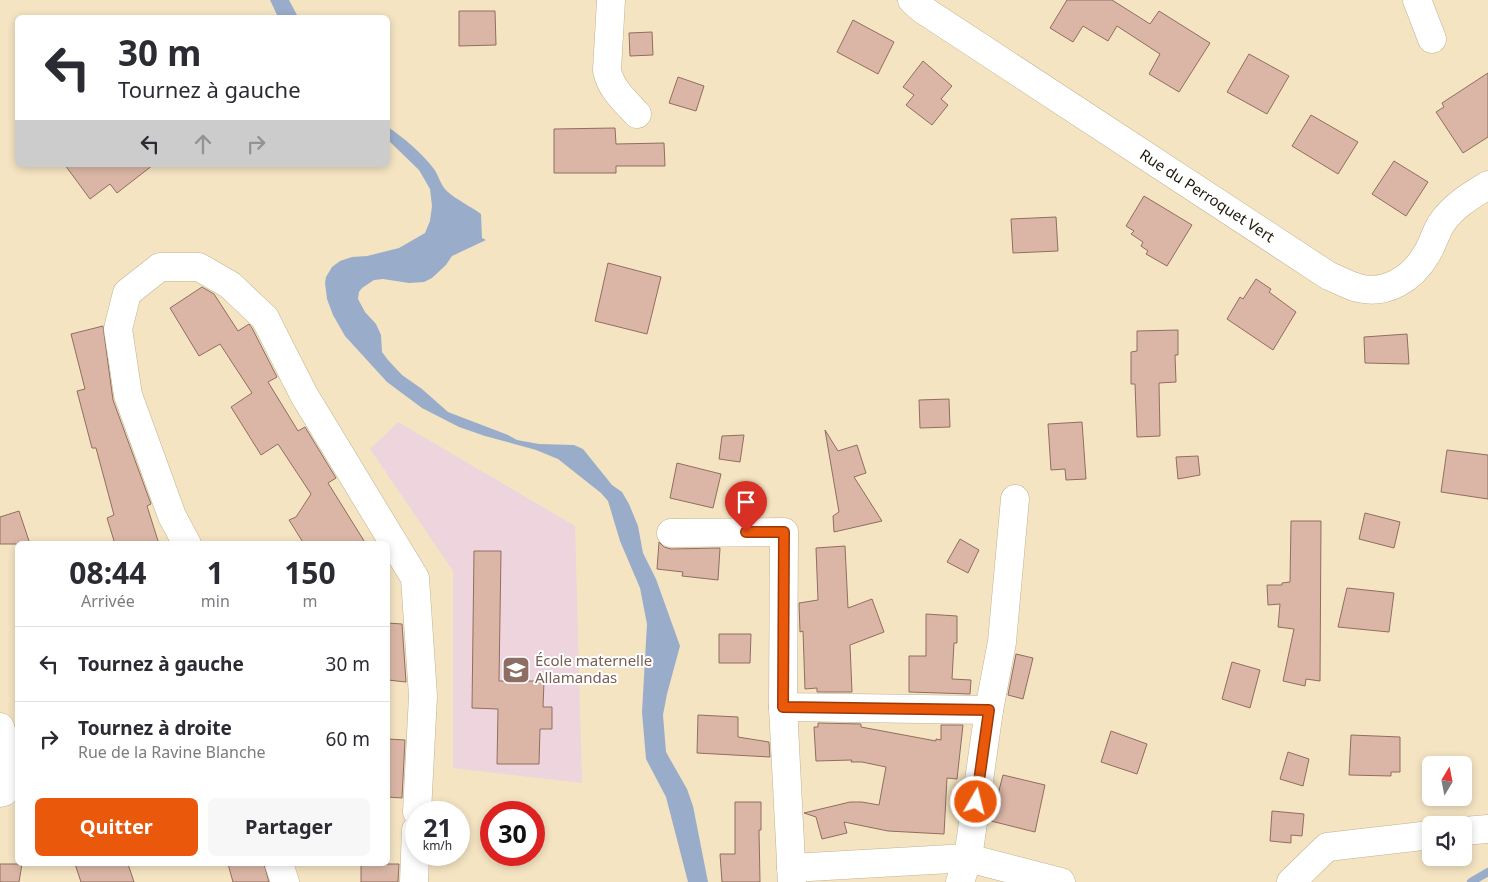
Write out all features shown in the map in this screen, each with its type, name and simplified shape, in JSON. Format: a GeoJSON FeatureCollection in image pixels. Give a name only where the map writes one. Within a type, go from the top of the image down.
{"type":"FeatureCollection","features":[{"type":"Feature","properties":{"kind":"street"},"geometry":{"type":"LineString","coordinates":[[611,0],[608,76],[616,92],[637,114]]}},
{"type":"Feature","properties":{"kind":"street","name":"Rue du Perroquet Vert"},"geometry":{"type":"LineString","coordinates":[[912,0],[922,10],[1330,276],[1358,288],[1371,290],[1386,288],[1397,284],[1412,273],[1425,258],[1441,225],[1455,207],[1488,185]]}},
{"type":"Feature","properties":{"kind":"street"},"geometry":{"type":"LineString","coordinates":[[1417,0],[1432,39]]}},
{"type":"Feature","properties":{"kind":"street"},"geometry":{"type":"LineString","coordinates":[[185,541],[172,516],[128,395],[118,329],[127,293],[160,268],[199,267],[230,285],[265,318],[304,395],[415,578],[423,696],[418,801]]}},
{"type":"Feature","properties":{"kind":"street"},"geometry":{"type":"LineString","coordinates":[[964,870],[989,710],[1002,642],[1015,499]]}},
{"type":"Feature","properties":{"kind":"street"},"geometry":{"type":"LineString","coordinates":[[671,533],[784,532],[783,707],[792,875],[964,870],[1061,882]]}},
{"type":"Feature","properties":{"kind":"street"},"geometry":{"type":"LineString","coordinates":[[783,707],[989,710]]}},
{"type":"Feature","properties":{"kind":"street"},"geometry":{"type":"LineString","coordinates":[[0,727],[12,765],[4,792],[0,793]]}},
{"type":"Feature","properties":{"kind":"street"},"geometry":{"type":"LineString","coordinates":[[1472,830],[1488,828]]}},
{"type":"Feature","properties":{"kind":"street"},"geometry":{"type":"LineString","coordinates":[[1291,882],[1327,847],[1422,836]]}},
{"type":"Feature","properties":{"kind":"street"},"geometry":{"type":"LineString","coordinates":[[280,866],[285,882]]}},
{"type":"Feature","properties":{"kind":"street"},"geometry":{"type":"LineString","coordinates":[[414,882],[415,866]]}},
{"type":"Feature","properties":{"kind":"shaded area","name":"École maternelle Allamandas"},"geometry":{"type":"Polygon","coordinates":[[[398,422],[575,526],[582,783],[453,768],[453,571],[370,449],[398,422]]]}},
{"type":"Feature","properties":{"kind":"water"},"geometry":{"type":"Polygon","coordinates":[[[270,0],[289,0],[297,15],[277,15],[270,0]]]}},
{"type":"Feature","properties":{"kind":"water"},"geometry":{"type":"Polygon","coordinates":[[[390,128],[424,157],[434,169],[446,190],[455,198],[481,214],[482,238],[486,240],[452,256],[446,265],[432,278],[424,282],[409,283],[383,279],[374,280],[362,288],[358,299],[365,312],[376,324],[381,335],[382,352],[388,360],[402,375],[422,389],[448,412],[517,440],[539,444],[574,445],[583,449],[612,485],[622,492],[638,526],[643,553],[656,579],[680,646],[663,715],[666,752],[687,789],[693,806],[708,882],[688,882],[666,797],[646,759],[642,712],[647,624],[640,588],[620,541],[608,501],[601,493],[558,459],[536,450],[459,427],[422,408],[387,382],[345,336],[333,315],[327,299],[325,283],[332,267],[340,261],[352,257],[367,256],[399,248],[425,233],[430,221],[432,206],[430,189],[419,170],[390,142],[390,128]]]}},
{"type":"Feature","properties":{"kind":"building"},"geometry":{"type":"Polygon","coordinates":[[[1067,0],[1112,0],[1150,24],[1159,11],[1210,43],[1179,92],[1149,74],[1160,54],[1117,26],[1108,41],[1083,26],[1073,42],[1050,28],[1067,0]]]}},
{"type":"Feature","properties":{"kind":"building"},"geometry":{"type":"Polygon","coordinates":[[[459,11],[495,11],[496,45],[459,46],[459,11]]]}},
{"type":"Feature","properties":{"kind":"building"},"geometry":{"type":"Polygon","coordinates":[[[853,20],[894,42],[878,74],[837,52],[853,20]]]}},
{"type":"Feature","properties":{"kind":"building"},"geometry":{"type":"Polygon","coordinates":[[[652,32],[653,55],[630,56],[629,33],[652,32]]]}},
{"type":"Feature","properties":{"kind":"building"},"geometry":{"type":"Polygon","coordinates":[[[1249,54],[1289,76],[1267,114],[1227,92],[1249,54]]]}},
{"type":"Feature","properties":{"kind":"building"},"geometry":{"type":"Polygon","coordinates":[[[923,61],[952,86],[941,99],[948,105],[932,125],[906,105],[914,95],[903,87],[923,61]]]}},
{"type":"Feature","properties":{"kind":"building"},"geometry":{"type":"Polygon","coordinates":[[[1488,73],[1488,137],[1463,153],[1436,112],[1444,107],[1442,103],[1488,73]]]}},
{"type":"Feature","properties":{"kind":"building"},"geometry":{"type":"Polygon","coordinates":[[[678,77],[704,86],[696,111],[669,103],[678,77]]]}},
{"type":"Feature","properties":{"kind":"building"},"geometry":{"type":"Polygon","coordinates":[[[1311,115],[1358,142],[1338,174],[1292,146],[1311,115]]]}},
{"type":"Feature","properties":{"kind":"building"},"geometry":{"type":"Polygon","coordinates":[[[615,128],[616,144],[664,143],[665,166],[616,166],[616,173],[554,173],[554,129],[615,128]]]}},
{"type":"Feature","properties":{"kind":"building"},"geometry":{"type":"Polygon","coordinates":[[[1394,161],[1428,182],[1406,216],[1372,194],[1394,161]]]}},
{"type":"Feature","properties":{"kind":"building"},"geometry":{"type":"Polygon","coordinates":[[[66,167],[150,167],[117,193],[110,184],[90,199],[66,167]]]}},
{"type":"Feature","properties":{"kind":"building"},"geometry":{"type":"Polygon","coordinates":[[[1144,196],[1192,225],[1167,266],[1146,254],[1148,251],[1141,246],[1143,242],[1131,234],[1134,231],[1126,226],[1144,196]]]}},
{"type":"Feature","properties":{"kind":"building"},"geometry":{"type":"Polygon","coordinates":[[[1056,217],[1058,251],[1013,253],[1011,219],[1056,217]]]}},
{"type":"Feature","properties":{"kind":"building"},"geometry":{"type":"Polygon","coordinates":[[[608,263],[661,277],[647,334],[595,321],[608,263]]]}},
{"type":"Feature","properties":{"kind":"building"},"geometry":{"type":"Polygon","coordinates":[[[1256,279],[1271,289],[1269,292],[1296,312],[1273,350],[1227,319],[1240,297],[1243,299],[1256,279]]]}},
{"type":"Feature","properties":{"kind":"building"},"geometry":{"type":"Polygon","coordinates":[[[202,287],[214,294],[238,331],[249,324],[277,377],[268,382],[298,431],[305,427],[336,478],[328,483],[364,541],[302,541],[289,520],[296,517],[311,494],[278,444],[261,455],[231,407],[252,393],[220,344],[199,356],[170,308],[202,287]]]}},
{"type":"Feature","properties":{"kind":"building"},"geometry":{"type":"Polygon","coordinates":[[[103,326],[113,400],[151,504],[147,506],[158,541],[114,541],[107,518],[114,515],[96,448],[92,448],[77,391],[85,389],[71,334],[103,326]]]}},
{"type":"Feature","properties":{"kind":"building"},"geometry":{"type":"Polygon","coordinates":[[[1178,330],[1178,355],[1175,355],[1176,382],[1159,383],[1160,436],[1137,437],[1135,384],[1131,384],[1131,352],[1137,351],[1137,331],[1178,330]]]}},
{"type":"Feature","properties":{"kind":"building"},"geometry":{"type":"Polygon","coordinates":[[[1407,334],[1409,364],[1365,363],[1364,337],[1407,334]]]}},
{"type":"Feature","properties":{"kind":"building"},"geometry":{"type":"Polygon","coordinates":[[[949,399],[950,427],[920,428],[919,400],[949,399]]]}},
{"type":"Feature","properties":{"kind":"building"},"geometry":{"type":"Polygon","coordinates":[[[1082,422],[1086,479],[1066,480],[1065,469],[1051,470],[1048,424],[1082,422]]]}},
{"type":"Feature","properties":{"kind":"building"},"geometry":{"type":"Polygon","coordinates":[[[825,430],[838,451],[857,445],[866,473],[854,477],[882,521],[834,532],[833,516],[839,512],[825,430]]]}},
{"type":"Feature","properties":{"kind":"building"},"geometry":{"type":"Polygon","coordinates":[[[744,435],[740,462],[719,459],[722,436],[744,435]]]}},
{"type":"Feature","properties":{"kind":"building"},"geometry":{"type":"Polygon","coordinates":[[[1447,450],[1488,455],[1488,499],[1441,492],[1447,450]]]}},
{"type":"Feature","properties":{"kind":"building"},"geometry":{"type":"Polygon","coordinates":[[[1198,456],[1200,475],[1178,479],[1176,457],[1198,456]]]}},
{"type":"Feature","properties":{"kind":"building"},"geometry":{"type":"Polygon","coordinates":[[[677,463],[721,474],[713,508],[670,498],[677,463]]]}},
{"type":"Feature","properties":{"kind":"building"},"geometry":{"type":"Polygon","coordinates":[[[19,511],[29,541],[15,541],[15,544],[0,544],[0,517],[19,511]]]}},
{"type":"Feature","properties":{"kind":"building"},"geometry":{"type":"Polygon","coordinates":[[[1365,513],[1400,522],[1394,548],[1359,539],[1365,513]]]}},
{"type":"Feature","properties":{"kind":"building"},"geometry":{"type":"Polygon","coordinates":[[[1291,521],[1321,521],[1320,681],[1306,679],[1305,686],[1283,681],[1294,629],[1278,627],[1280,604],[1268,605],[1267,585],[1282,585],[1282,583],[1290,582],[1291,521]]]}},
{"type":"Feature","properties":{"kind":"building"},"geometry":{"type":"Polygon","coordinates":[[[960,539],[979,550],[968,573],[947,562],[960,539]]]}},
{"type":"Feature","properties":{"kind":"building"},"geometry":{"type":"Polygon","coordinates":[[[659,542],[664,547],[671,549],[720,548],[718,580],[682,576],[683,572],[657,569],[659,542]]]}},
{"type":"Feature","properties":{"kind":"building"},"geometry":{"type":"Polygon","coordinates":[[[845,546],[848,608],[872,599],[884,632],[850,645],[852,692],[817,692],[817,688],[805,689],[803,631],[800,632],[799,603],[818,600],[816,548],[845,546]]]}},
{"type":"Feature","properties":{"kind":"building"},"geometry":{"type":"Polygon","coordinates":[[[474,551],[501,551],[499,681],[544,681],[543,707],[552,707],[552,729],[540,729],[539,764],[497,764],[498,709],[472,708],[474,551]]]}},
{"type":"Feature","properties":{"kind":"building"},"geometry":{"type":"Polygon","coordinates":[[[1347,588],[1394,593],[1389,632],[1338,627],[1347,588]]]}},
{"type":"Feature","properties":{"kind":"building"},"geometry":{"type":"Polygon","coordinates":[[[926,614],[957,616],[957,643],[954,643],[952,679],[971,680],[970,694],[909,692],[909,656],[926,656],[926,614]]]}},
{"type":"Feature","properties":{"kind":"building"},"geometry":{"type":"Polygon","coordinates":[[[390,623],[402,624],[406,682],[390,680],[390,623]]]}},
{"type":"Feature","properties":{"kind":"building"},"geometry":{"type":"Polygon","coordinates":[[[719,634],[751,634],[750,663],[719,663],[719,634]]]}},
{"type":"Feature","properties":{"kind":"building"},"geometry":{"type":"Polygon","coordinates":[[[1016,654],[1033,658],[1023,699],[1008,695],[1016,654]]]}},
{"type":"Feature","properties":{"kind":"building"},"geometry":{"type":"Polygon","coordinates":[[[1232,662],[1260,670],[1250,708],[1222,699],[1232,662]]]}},
{"type":"Feature","properties":{"kind":"building"},"geometry":{"type":"Polygon","coordinates":[[[698,715],[738,717],[738,737],[769,742],[770,757],[697,753],[698,715]]]}},
{"type":"Feature","properties":{"kind":"building"},"geometry":{"type":"Polygon","coordinates":[[[818,723],[861,724],[861,727],[936,741],[936,739],[941,740],[941,725],[963,725],[957,779],[947,778],[944,834],[888,831],[844,822],[847,833],[822,839],[816,817],[804,813],[850,802],[879,805],[886,767],[862,762],[851,762],[852,760],[816,761],[814,727],[818,727],[818,723]]]}},
{"type":"Feature","properties":{"kind":"building"},"geometry":{"type":"Polygon","coordinates":[[[1111,731],[1147,744],[1137,774],[1101,762],[1111,731]]]}},
{"type":"Feature","properties":{"kind":"building"},"geometry":{"type":"Polygon","coordinates":[[[1351,735],[1400,737],[1400,772],[1391,772],[1391,776],[1349,775],[1351,735]]]}},
{"type":"Feature","properties":{"kind":"building"},"geometry":{"type":"Polygon","coordinates":[[[390,739],[405,740],[402,798],[390,797],[390,739]]]}},
{"type":"Feature","properties":{"kind":"building"},"geometry":{"type":"Polygon","coordinates":[[[1288,752],[1309,759],[1303,786],[1280,779],[1288,752]]]}},
{"type":"Feature","properties":{"kind":"building"},"geometry":{"type":"Polygon","coordinates":[[[1003,775],[1045,785],[1035,832],[991,821],[1003,775]]]}},
{"type":"Feature","properties":{"kind":"building"},"geometry":{"type":"Polygon","coordinates":[[[735,802],[761,802],[761,830],[759,830],[760,882],[722,882],[720,854],[735,854],[735,802]]]}},
{"type":"Feature","properties":{"kind":"building"},"geometry":{"type":"Polygon","coordinates":[[[1272,811],[1304,814],[1302,836],[1291,835],[1291,843],[1270,841],[1272,811]]]}},
{"type":"Feature","properties":{"kind":"building"},"geometry":{"type":"Polygon","coordinates":[[[0,864],[22,866],[19,882],[0,882],[0,864]]]}},
{"type":"Feature","properties":{"kind":"building"},"geometry":{"type":"Polygon","coordinates":[[[390,864],[399,864],[398,882],[361,882],[361,866],[390,866],[390,864]]]}},
{"type":"Feature","properties":{"kind":"building"},"geometry":{"type":"Polygon","coordinates":[[[76,866],[129,866],[134,882],[81,882],[76,866]]]}},
{"type":"Feature","properties":{"kind":"building"},"geometry":{"type":"Polygon","coordinates":[[[229,866],[265,866],[269,882],[233,882],[229,866]]]}},
{"type":"Feature","properties":{"kind":"waterway"},"geometry":{"type":"LineString","coordinates":[[1471,882],[1488,872]]}},
{"type":"Feature","properties":{"kind":"place","name":"École maternelle Allamandas"},"geometry":{"type":"Point","coordinates":[516,670]}},
{"type":"Feature","properties":{"kind":"route"},"geometry":{"type":"LineString","coordinates":[[746,532],[784,532],[783,707],[989,710],[976,802]]}}]}
